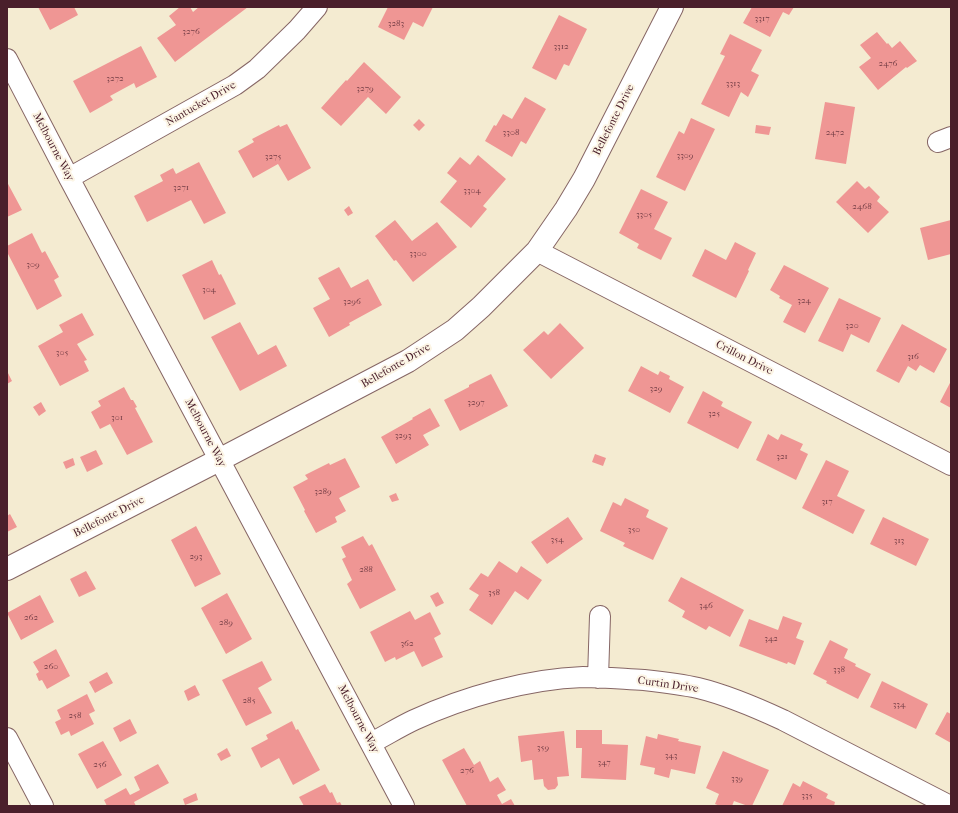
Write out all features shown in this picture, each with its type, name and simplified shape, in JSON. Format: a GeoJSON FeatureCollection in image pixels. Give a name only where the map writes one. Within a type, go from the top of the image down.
{"type":"FeatureCollection","features":[{"type":"Feature","properties":{"kind":"street","name":"Nantucket Drive"},"geometry":{"type":"LineString","coordinates":[[69,178],[236,85],[257,69],[298,30],[316,7]]}},
{"type":"Feature","properties":{"kind":"street","name":"Bellefonte Drive"},"geometry":{"type":"LineString","coordinates":[[7,569],[408,361],[455,330],[481,307],[537,251],[566,209],[584,179],[672,7]]}},
{"type":"Feature","properties":{"kind":"street","name":"Melbourne Way"},"geometry":{"type":"LineString","coordinates":[[7,59],[404,806]]}},
{"type":"Feature","properties":{"kind":"street","name":"Crillon Drive"},"geometry":{"type":"LineString","coordinates":[[537,251],[951,465]]}},
{"type":"Feature","properties":{"kind":"street"},"geometry":{"type":"LineString","coordinates":[[598,678],[600,616]]}},
{"type":"Feature","properties":{"kind":"street","name":"Curtin Drive"},"geometry":{"type":"LineString","coordinates":[[371,743],[414,720],[477,696],[508,688],[560,679],[615,678],[671,683],[699,688],[756,707],[950,806]]}},
{"type":"Feature","properties":{"kind":"street"},"geometry":{"type":"LineString","coordinates":[[7,738],[43,806]]}},
{"type":"Feature","properties":{"kind":"building"},"geometry":{"type":"Polygon","coordinates":[[[38,7],[74,7],[78,15],[50,30],[38,7]]]}},
{"type":"Feature","properties":{"kind":"building"},"geometry":{"type":"Polygon","coordinates":[[[180,7],[190,7],[193,12],[199,7],[248,7],[175,62],[157,38],[176,25],[169,16],[180,7]]]}},
{"type":"Feature","properties":{"kind":"building"},"geometry":{"type":"Polygon","coordinates":[[[388,7],[433,7],[423,27],[413,22],[404,40],[378,27],[388,7]]]}},
{"type":"Feature","properties":{"kind":"building"},"geometry":{"type":"Polygon","coordinates":[[[752,7],[794,7],[789,15],[783,12],[770,37],[743,23],[752,7]]]}},
{"type":"Feature","properties":{"kind":"building"},"geometry":{"type":"Polygon","coordinates":[[[559,15],[587,29],[569,66],[564,64],[556,80],[532,68],[559,15]]]}},
{"type":"Feature","properties":{"kind":"building"},"geometry":{"type":"Polygon","coordinates":[[[877,32],[892,48],[900,41],[917,61],[907,68],[906,67],[878,90],[859,67],[871,58],[860,45],[877,32]]]}},
{"type":"Feature","properties":{"kind":"building"},"geometry":{"type":"Polygon","coordinates":[[[730,34],[762,50],[751,71],[759,75],[748,97],[741,92],[729,117],[701,104],[725,56],[720,54],[730,34]]]}},
{"type":"Feature","properties":{"kind":"building"},"geometry":{"type":"Polygon","coordinates":[[[141,46],[157,77],[136,88],[134,83],[110,96],[113,100],[90,113],[73,81],[141,46]]]}},
{"type":"Feature","properties":{"kind":"building"},"geometry":{"type":"Polygon","coordinates":[[[364,62],[401,97],[386,114],[368,97],[341,126],[321,108],[364,62]]]}},
{"type":"Feature","properties":{"kind":"building"},"geometry":{"type":"Polygon","coordinates":[[[525,97],[546,109],[526,144],[521,141],[512,157],[485,141],[494,125],[496,126],[503,114],[512,119],[525,97]]]}},
{"type":"Feature","properties":{"kind":"building"},"geometry":{"type":"Polygon","coordinates":[[[825,102],[855,107],[846,164],[815,159],[825,102]]]}},
{"type":"Feature","properties":{"kind":"building"},"geometry":{"type":"Polygon","coordinates":[[[691,118],[715,129],[685,191],[656,177],[679,131],[684,134],[691,118]]]}},
{"type":"Feature","properties":{"kind":"building"},"geometry":{"type":"Polygon","coordinates":[[[419,119],[425,125],[419,131],[413,125],[419,119]]]}},
{"type":"Feature","properties":{"kind":"building"},"geometry":{"type":"Polygon","coordinates":[[[287,124],[311,168],[288,181],[278,164],[253,178],[238,151],[254,142],[252,139],[279,125],[280,127],[287,124]]]}},
{"type":"Feature","properties":{"kind":"building"},"geometry":{"type":"Polygon","coordinates":[[[756,125],[771,127],[769,135],[755,133],[756,125]]]}},
{"type":"Feature","properties":{"kind":"building"},"geometry":{"type":"Polygon","coordinates":[[[478,155],[506,179],[483,206],[487,209],[471,228],[440,202],[457,181],[447,173],[460,157],[470,165],[478,155]]]}},
{"type":"Feature","properties":{"kind":"building"},"geometry":{"type":"Polygon","coordinates":[[[199,162],[226,213],[204,224],[191,200],[147,222],[134,196],[163,181],[160,175],[173,168],[176,174],[199,162]]]}},
{"type":"Feature","properties":{"kind":"building"},"geometry":{"type":"Polygon","coordinates":[[[857,181],[865,189],[869,186],[880,197],[877,201],[889,212],[868,233],[836,202],[857,181]]]}},
{"type":"Feature","properties":{"kind":"building"},"geometry":{"type":"Polygon","coordinates":[[[7,182],[22,210],[7,217],[7,182]]]}},
{"type":"Feature","properties":{"kind":"building"},"geometry":{"type":"Polygon","coordinates":[[[641,189],[668,202],[654,229],[672,238],[661,260],[637,248],[639,244],[619,233],[641,189]]]}},
{"type":"Feature","properties":{"kind":"building"},"geometry":{"type":"Polygon","coordinates":[[[349,206],[353,213],[348,216],[344,210],[349,206]]]}},
{"type":"Feature","properties":{"kind":"building"},"geometry":{"type":"Polygon","coordinates":[[[395,220],[412,241],[437,222],[457,247],[413,282],[396,260],[394,261],[375,236],[395,220]]]}},
{"type":"Feature","properties":{"kind":"building"},"geometry":{"type":"Polygon","coordinates":[[[951,220],[951,254],[928,260],[920,228],[951,220]]]}},
{"type":"Feature","properties":{"kind":"building"},"geometry":{"type":"Polygon","coordinates":[[[32,233],[42,253],[45,251],[59,277],[54,280],[62,296],[37,310],[7,252],[7,246],[32,233]]]}},
{"type":"Feature","properties":{"kind":"building"},"geometry":{"type":"Polygon","coordinates":[[[735,242],[756,253],[736,298],[692,276],[705,249],[726,260],[735,242]]]}},
{"type":"Feature","properties":{"kind":"building"},"geometry":{"type":"Polygon","coordinates":[[[212,260],[236,304],[204,320],[182,275],[212,260]]]}},
{"type":"Feature","properties":{"kind":"building"},"geometry":{"type":"Polygon","coordinates":[[[784,265],[829,288],[805,333],[783,322],[792,305],[779,298],[780,296],[770,290],[784,265]]]}},
{"type":"Feature","properties":{"kind":"building"},"geometry":{"type":"Polygon","coordinates":[[[339,267],[351,288],[368,279],[382,305],[349,323],[350,325],[329,337],[313,308],[330,299],[318,278],[339,267]]]}},
{"type":"Feature","properties":{"kind":"building"},"geometry":{"type":"Polygon","coordinates":[[[839,298],[881,318],[869,343],[851,334],[843,352],[818,341],[839,298]]]}},
{"type":"Feature","properties":{"kind":"building"},"geometry":{"type":"Polygon","coordinates":[[[82,313],[94,335],[77,344],[87,360],[84,361],[89,371],[60,386],[38,346],[63,332],[59,325],[82,313]]]}},
{"type":"Feature","properties":{"kind":"building"},"geometry":{"type":"Polygon","coordinates":[[[240,322],[258,355],[276,345],[287,366],[240,391],[211,337],[240,322]]]}},
{"type":"Feature","properties":{"kind":"building"},"geometry":{"type":"Polygon","coordinates":[[[560,323],[584,348],[551,379],[523,350],[544,331],[548,335],[560,323]]]}},
{"type":"Feature","properties":{"kind":"building"},"geometry":{"type":"Polygon","coordinates":[[[902,324],[947,349],[934,373],[920,365],[916,371],[908,366],[899,383],[876,371],[902,324]]]}},
{"type":"Feature","properties":{"kind":"building"},"geometry":{"type":"Polygon","coordinates":[[[641,366],[658,375],[660,371],[670,376],[669,379],[684,387],[670,413],[628,391],[641,366]]]}},
{"type":"Feature","properties":{"kind":"building"},"geometry":{"type":"Polygon","coordinates":[[[7,371],[12,381],[7,384],[7,371]]]}},
{"type":"Feature","properties":{"kind":"building"},"geometry":{"type":"Polygon","coordinates":[[[491,374],[508,406],[460,431],[444,400],[491,374]]]}},
{"type":"Feature","properties":{"kind":"building"},"geometry":{"type":"Polygon","coordinates":[[[951,381],[951,408],[940,402],[951,381]]]}},
{"type":"Feature","properties":{"kind":"building"},"geometry":{"type":"Polygon","coordinates":[[[124,387],[131,400],[133,400],[137,407],[135,408],[153,442],[127,455],[110,424],[100,429],[91,412],[101,406],[98,401],[124,387]]]}},
{"type":"Feature","properties":{"kind":"building"},"geometry":{"type":"Polygon","coordinates":[[[703,391],[723,402],[721,406],[752,422],[738,449],[687,423],[703,391]]]}},
{"type":"Feature","properties":{"kind":"building"},"geometry":{"type":"Polygon","coordinates":[[[41,402],[46,411],[39,416],[33,407],[41,402]]]}},
{"type":"Feature","properties":{"kind":"building"},"geometry":{"type":"Polygon","coordinates":[[[430,408],[440,426],[423,435],[429,445],[396,464],[381,437],[430,408]]]}},
{"type":"Feature","properties":{"kind":"building"},"geometry":{"type":"Polygon","coordinates":[[[768,434],[778,440],[781,434],[803,444],[800,450],[808,454],[796,480],[756,460],[768,434]]]}},
{"type":"Feature","properties":{"kind":"building"},"geometry":{"type":"Polygon","coordinates":[[[96,450],[103,464],[87,472],[80,457],[96,450]]]}},
{"type":"Feature","properties":{"kind":"building"},"geometry":{"type":"Polygon","coordinates":[[[595,454],[606,458],[603,466],[592,462],[595,454]]]}},
{"type":"Feature","properties":{"kind":"building"},"geometry":{"type":"Polygon","coordinates":[[[73,458],[75,465],[66,469],[63,462],[73,458]]]}},
{"type":"Feature","properties":{"kind":"building"},"geometry":{"type":"Polygon","coordinates":[[[345,458],[360,487],[339,498],[346,511],[335,517],[337,522],[316,533],[293,487],[308,479],[305,475],[329,463],[330,465],[345,458]]]}},
{"type":"Feature","properties":{"kind":"building"},"geometry":{"type":"Polygon","coordinates":[[[826,460],[849,471],[837,496],[865,510],[853,534],[802,508],[826,460]]]}},
{"type":"Feature","properties":{"kind":"building"},"geometry":{"type":"Polygon","coordinates":[[[396,493],[399,500],[392,502],[389,496],[396,493]]]}},
{"type":"Feature","properties":{"kind":"building"},"geometry":{"type":"Polygon","coordinates":[[[625,498],[649,510],[646,517],[668,528],[653,560],[623,546],[625,543],[600,531],[613,502],[621,506],[625,498]]]}},
{"type":"Feature","properties":{"kind":"building"},"geometry":{"type":"Polygon","coordinates":[[[10,514],[17,527],[7,532],[7,516],[10,514]]]}},
{"type":"Feature","properties":{"kind":"building"},"geometry":{"type":"Polygon","coordinates":[[[568,517],[583,539],[547,564],[531,542],[568,517]]]}},
{"type":"Feature","properties":{"kind":"building"},"geometry":{"type":"Polygon","coordinates":[[[883,517],[929,539],[916,566],[870,544],[883,517]]]}},
{"type":"Feature","properties":{"kind":"building"},"geometry":{"type":"Polygon","coordinates":[[[196,526],[221,574],[195,587],[171,540],[196,526]]]}},
{"type":"Feature","properties":{"kind":"building"},"geometry":{"type":"Polygon","coordinates":[[[363,536],[369,546],[372,544],[396,590],[360,609],[347,584],[352,580],[342,559],[346,557],[341,547],[363,536]]]}},
{"type":"Feature","properties":{"kind":"building"},"geometry":{"type":"Polygon","coordinates":[[[499,561],[517,573],[521,566],[542,580],[528,600],[515,591],[492,625],[469,610],[479,595],[469,589],[481,573],[488,577],[499,561]]]}},
{"type":"Feature","properties":{"kind":"building"},"geometry":{"type":"Polygon","coordinates":[[[86,571],[96,589],[79,597],[70,579],[86,571]]]}},
{"type":"Feature","properties":{"kind":"building"},"geometry":{"type":"Polygon","coordinates":[[[681,577],[744,610],[730,637],[709,626],[706,630],[682,617],[685,611],[668,601],[681,577]]]}},
{"type":"Feature","properties":{"kind":"building"},"geometry":{"type":"Polygon","coordinates":[[[438,592],[444,603],[436,607],[430,596],[438,592]]]}},
{"type":"Feature","properties":{"kind":"building"},"geometry":{"type":"Polygon","coordinates":[[[227,593],[252,639],[226,654],[201,608],[227,593]]]}},
{"type":"Feature","properties":{"kind":"building"},"geometry":{"type":"Polygon","coordinates":[[[40,595],[54,622],[21,640],[7,613],[40,595]]]}},
{"type":"Feature","properties":{"kind":"building"},"geometry":{"type":"Polygon","coordinates":[[[410,611],[415,620],[430,612],[441,634],[434,638],[443,657],[422,667],[414,651],[396,660],[395,657],[385,662],[370,632],[410,611]]]}},
{"type":"Feature","properties":{"kind":"building"},"geometry":{"type":"Polygon","coordinates":[[[783,616],[802,623],[796,638],[804,641],[795,665],[788,662],[787,664],[739,646],[749,619],[778,630],[783,616]]]}},
{"type":"Feature","properties":{"kind":"building"},"geometry":{"type":"Polygon","coordinates":[[[830,640],[848,649],[844,658],[856,664],[855,666],[871,674],[858,699],[826,683],[827,681],[813,674],[830,640]]]}},
{"type":"Feature","properties":{"kind":"building"},"geometry":{"type":"Polygon","coordinates":[[[56,649],[70,676],[47,689],[42,680],[39,681],[36,674],[39,672],[33,662],[56,649]]]}},
{"type":"Feature","properties":{"kind":"building"},"geometry":{"type":"Polygon","coordinates":[[[262,661],[272,680],[258,688],[272,713],[246,726],[222,680],[262,661]]]}},
{"type":"Feature","properties":{"kind":"building"},"geometry":{"type":"Polygon","coordinates":[[[107,672],[113,683],[95,693],[89,682],[107,672]]]}},
{"type":"Feature","properties":{"kind":"building"},"geometry":{"type":"Polygon","coordinates":[[[882,681],[928,704],[916,729],[870,707],[882,681]]]}},
{"type":"Feature","properties":{"kind":"building"},"geometry":{"type":"Polygon","coordinates":[[[195,685],[200,695],[188,701],[184,691],[195,685]]]}},
{"type":"Feature","properties":{"kind":"building"},"geometry":{"type":"Polygon","coordinates":[[[87,694],[95,711],[89,714],[94,724],[71,736],[69,731],[61,735],[55,722],[61,719],[57,710],[87,694]]]}},
{"type":"Feature","properties":{"kind":"building"},"geometry":{"type":"Polygon","coordinates":[[[947,712],[951,714],[951,743],[935,734],[947,712]]]}},
{"type":"Feature","properties":{"kind":"building"},"geometry":{"type":"Polygon","coordinates":[[[130,719],[137,733],[120,742],[113,728],[130,719]]]}},
{"type":"Feature","properties":{"kind":"building"},"geometry":{"type":"Polygon","coordinates":[[[292,721],[296,730],[298,729],[320,770],[293,785],[279,758],[261,768],[251,748],[268,739],[266,735],[292,721]]]}},
{"type":"Feature","properties":{"kind":"building"},"geometry":{"type":"Polygon","coordinates":[[[576,730],[602,730],[602,744],[628,745],[626,780],[581,778],[582,748],[576,748],[576,730]]]}},
{"type":"Feature","properties":{"kind":"building"},"geometry":{"type":"Polygon","coordinates":[[[564,731],[569,776],[557,777],[558,785],[555,789],[548,790],[544,786],[543,779],[534,780],[532,760],[521,762],[518,736],[564,731]]]}},
{"type":"Feature","properties":{"kind":"building"},"geometry":{"type":"Polygon","coordinates":[[[658,734],[679,739],[678,741],[701,746],[695,774],[671,769],[669,778],[654,774],[655,768],[640,765],[646,736],[657,739],[658,734]]]}},
{"type":"Feature","properties":{"kind":"building"},"geometry":{"type":"Polygon","coordinates":[[[103,741],[122,775],[97,789],[78,754],[103,741]]]}},
{"type":"Feature","properties":{"kind":"building"},"geometry":{"type":"Polygon","coordinates":[[[227,748],[231,756],[221,761],[217,754],[227,748]]]}},
{"type":"Feature","properties":{"kind":"building"},"geometry":{"type":"Polygon","coordinates":[[[464,748],[474,765],[480,761],[490,782],[498,777],[506,790],[497,795],[502,804],[511,799],[515,806],[467,806],[442,760],[464,748]]]}},
{"type":"Feature","properties":{"kind":"building"},"geometry":{"type":"Polygon","coordinates":[[[723,751],[769,770],[752,806],[734,801],[732,806],[720,806],[715,804],[719,794],[706,788],[723,751]]]}},
{"type":"Feature","properties":{"kind":"building"},"geometry":{"type":"Polygon","coordinates":[[[158,764],[169,783],[134,802],[136,806],[107,806],[104,800],[126,788],[130,795],[140,790],[134,777],[158,764]]]}},
{"type":"Feature","properties":{"kind":"building"},"geometry":{"type":"Polygon","coordinates":[[[803,781],[828,794],[826,798],[835,802],[834,806],[782,806],[793,783],[800,787],[803,781]]]}},
{"type":"Feature","properties":{"kind":"building"},"geometry":{"type":"Polygon","coordinates":[[[325,784],[330,793],[332,792],[337,803],[340,802],[342,806],[304,806],[299,797],[325,784]]]}},
{"type":"Feature","properties":{"kind":"building"},"geometry":{"type":"Polygon","coordinates":[[[196,793],[198,800],[185,805],[183,799],[196,793]]]}}]}
